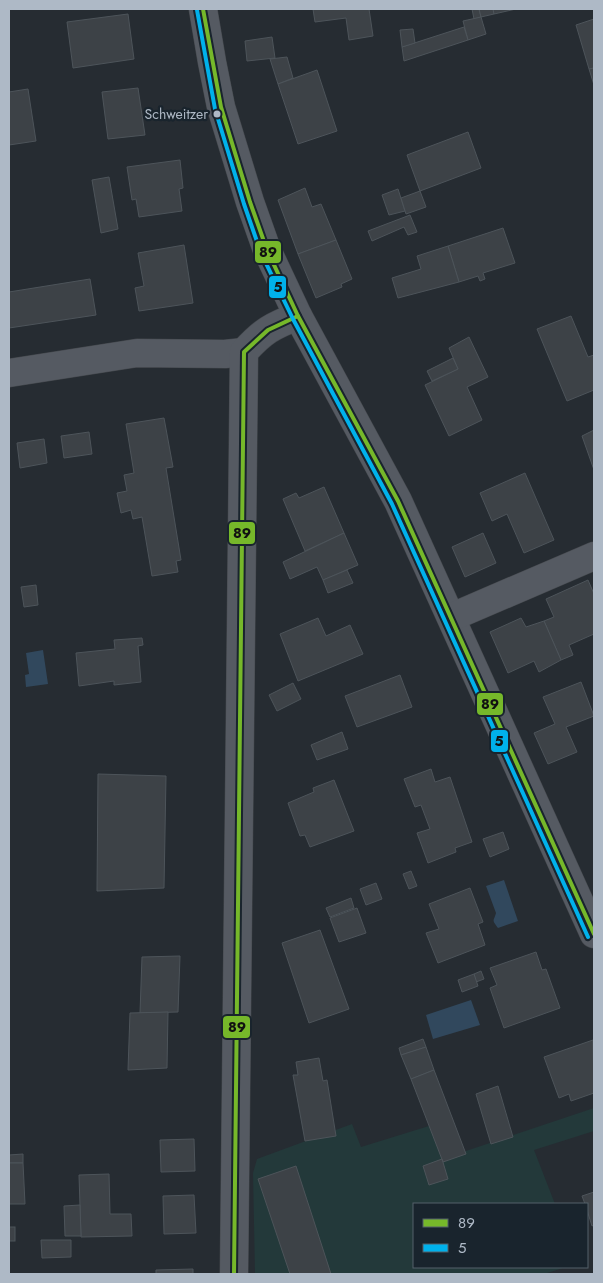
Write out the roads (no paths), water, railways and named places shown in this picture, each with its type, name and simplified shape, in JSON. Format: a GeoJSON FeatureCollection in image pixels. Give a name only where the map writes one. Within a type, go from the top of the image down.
{"type":"FeatureCollection","features":[{"type":"Feature","properties":{"kind":"street"},"geometry":{"type":"LineString","coordinates":[[203,9],[221,107],[267,250],[298,316],[398,501],[594,934]]}},
{"type":"Feature","properties":{"kind":"street"},"geometry":{"type":"LineString","coordinates":[[234,1274],[244,352],[258,336],[275,325],[298,316]]}},
{"type":"Feature","properties":{"kind":"street"},"geometry":{"type":"LineString","coordinates":[[9,373],[138,353],[225,354],[244,352]]}},
{"type":"Feature","properties":{"kind":"street"},"geometry":{"type":"LineString","coordinates":[[452,617],[594,556]]}},
{"type":"Feature","properties":{"kind":"water"},"geometry":{"type":"Polygon","coordinates":[[[43,650],[48,684],[26,687],[25,675],[29,674],[26,653],[43,650]]]}},
{"type":"Feature","properties":{"kind":"water"},"geometry":{"type":"Polygon","coordinates":[[[504,880],[518,921],[498,928],[494,921],[496,913],[486,886],[504,880]]]}},
{"type":"Feature","properties":{"kind":"water"},"geometry":{"type":"Polygon","coordinates":[[[471,1000],[480,1025],[433,1039],[426,1015],[471,1000]]]}},
{"type":"Feature","properties":{"kind":"place","name":"Schweitzer"},"geometry":{"type":"Point","coordinates":[217,114]}}]}
